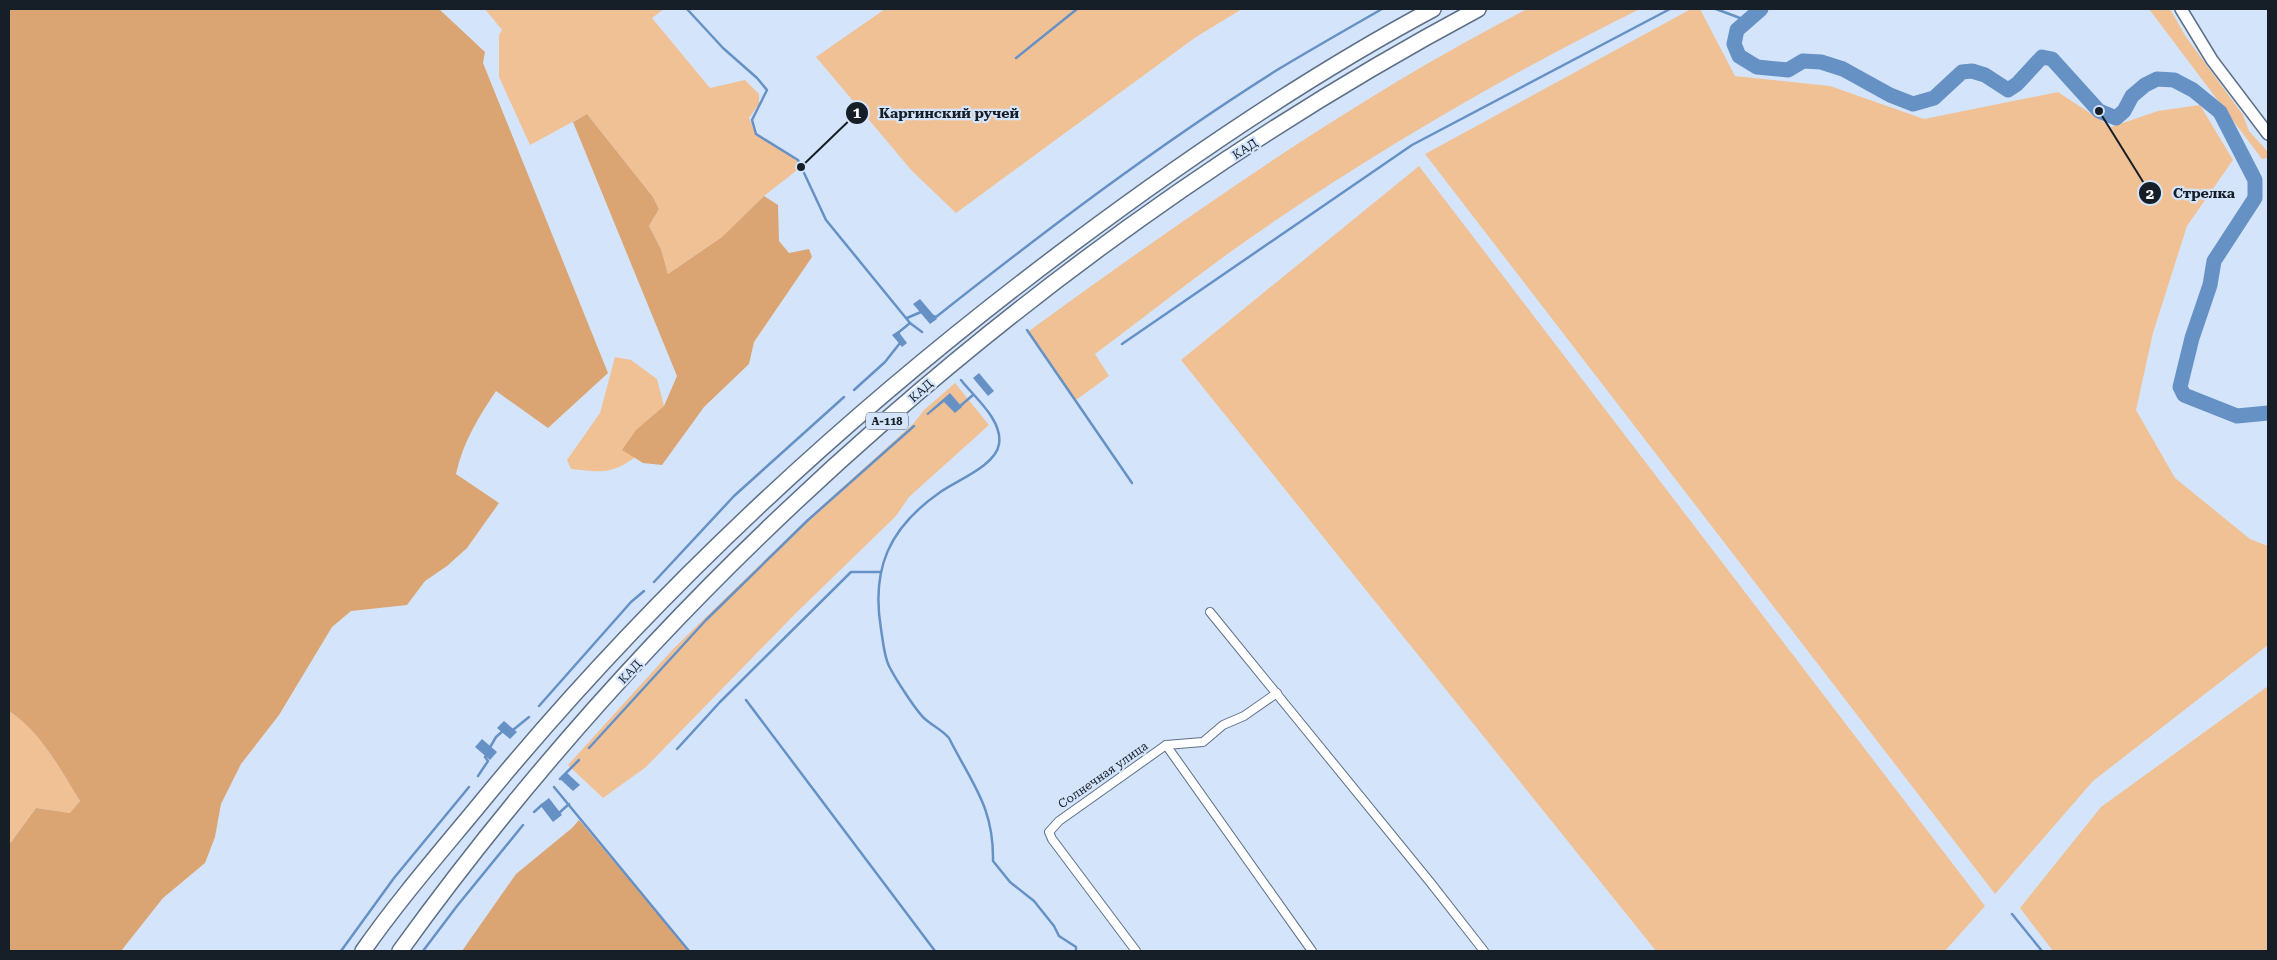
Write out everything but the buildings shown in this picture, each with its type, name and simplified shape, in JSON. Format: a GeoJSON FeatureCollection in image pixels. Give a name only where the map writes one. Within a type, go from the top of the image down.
{"type":"FeatureCollection","features":[{"type":"Feature","properties":{"kind":"highway","name":"КАД"},"geometry":{"type":"LineString","coordinates":[[363,951],[432,862],[524,751],[620,643],[718,543],[795,470],[926,358],[1011,290],[1168,173],[1305,84],[1433,9]]}},
{"type":"Feature","properties":{"kind":"highway","name":"КАД"},"geometry":{"type":"LineString","coordinates":[[400,951],[443,892],[576,730],[671,626],[769,528],[941,373],[1143,218],[1316,102],[1413,44],[1478,9]]}},
{"type":"Feature","properties":{"kind":"main road"},"geometry":{"type":"LineString","coordinates":[[2180,9],[2212,60],[2268,134]]}},
{"type":"Feature","properties":{"kind":"street"},"geometry":{"type":"LineString","coordinates":[[1210,612],[1484,951]]}},
{"type":"Feature","properties":{"kind":"street","name":"Солнечная улица"},"geometry":{"type":"LineString","coordinates":[[1136,951],[1052,840],[1049,832],[1059,820],[1166,745],[1203,742],[1223,725],[1244,716],[1277,693]]}},
{"type":"Feature","properties":{"kind":"street"},"geometry":{"type":"LineString","coordinates":[[1166,745],[1312,951]]}},
{"type":"Feature","properties":{"kind":"shaded area"},"geometry":{"type":"Polygon","coordinates":[[[9,9],[439,9],[485,52],[483,63],[608,373],[548,428],[496,391],[472,431],[456,474],[499,503],[467,548],[447,566],[425,581],[407,605],[351,611],[332,627],[279,715],[241,764],[221,804],[215,837],[205,863],[163,898],[121,951],[9,951],[9,845],[36,808],[70,813],[80,801],[40,740],[31,729],[9,711],[9,9]]]}},
{"type":"Feature","properties":{"kind":"shaded area"},"geometry":{"type":"Polygon","coordinates":[[[485,9],[664,9],[652,18],[710,88],[745,80],[759,94],[759,104],[749,118],[756,134],[798,160],[801,167],[764,196],[722,237],[668,274],[661,249],[649,226],[659,209],[653,197],[587,114],[530,145],[499,77],[499,35],[502,30],[485,9]]]}},
{"type":"Feature","properties":{"kind":"shaded area"},"geometry":{"type":"Polygon","coordinates":[[[885,9],[1242,9],[1196,37],[956,213],[912,171],[816,57],[885,9]]]}},
{"type":"Feature","properties":{"kind":"shaded area"},"geometry":{"type":"Polygon","coordinates":[[[1527,9],[1640,9],[1540,60],[1442,115],[1347,174],[1253,236],[1095,354],[1109,376],[1076,400],[1029,331],[1210,202],[1334,120],[1397,81],[1527,9]]]}},
{"type":"Feature","properties":{"kind":"shaded area"},"geometry":{"type":"Polygon","coordinates":[[[1691,9],[1700,9],[1735,76],[1830,86],[1924,119],[2058,92],[2111,127],[2158,111],[2200,105],[2233,160],[2187,226],[2153,333],[2136,410],[2175,478],[2250,539],[2268,546],[2268,645],[2093,781],[1995,894],[1425,154],[1691,9]]]}},
{"type":"Feature","properties":{"kind":"shaded area"},"geometry":{"type":"Polygon","coordinates":[[[2149,9],[2170,9],[2186,37],[2243,115],[2249,131],[2268,152],[2268,158],[2262,159],[2149,9]]]}},
{"type":"Feature","properties":{"kind":"shaded area"},"geometry":{"type":"Polygon","coordinates":[[[587,114],[653,197],[659,209],[649,226],[661,249],[668,274],[722,237],[764,196],[778,205],[779,241],[789,253],[809,249],[812,257],[754,342],[749,364],[704,407],[662,465],[643,463],[622,450],[636,430],[664,406],[677,376],[573,122],[587,114]]]}},
{"type":"Feature","properties":{"kind":"shaded area"},"geometry":{"type":"Polygon","coordinates":[[[1419,166],[1985,906],[1945,951],[1656,951],[1181,360],[1419,166]]]}},
{"type":"Feature","properties":{"kind":"shaded area"},"geometry":{"type":"Polygon","coordinates":[[[615,357],[631,360],[657,379],[664,406],[637,430],[634,458],[611,470],[589,471],[571,469],[567,460],[600,413],[615,357]]]}},
{"type":"Feature","properties":{"kind":"shaded area"},"geometry":{"type":"Polygon","coordinates":[[[955,383],[989,425],[909,497],[896,516],[795,614],[646,767],[603,798],[568,765],[674,648],[802,524],[913,424],[924,410],[955,383]]]}},
{"type":"Feature","properties":{"kind":"shaded area"},"geometry":{"type":"Polygon","coordinates":[[[2268,686],[2268,951],[2053,951],[2020,908],[2101,807],[2268,686]]]}},
{"type":"Feature","properties":{"kind":"shaded area"},"geometry":{"type":"Polygon","coordinates":[[[9,711],[31,729],[40,740],[80,801],[70,813],[36,808],[9,845],[9,711]]]}},
{"type":"Feature","properties":{"kind":"shaded area"},"geometry":{"type":"Polygon","coordinates":[[[579,820],[689,951],[462,951],[516,874],[572,828],[579,820]]]}},
{"type":"Feature","properties":{"kind":"water"},"geometry":{"type":"Polygon","coordinates":[[[920,299],[937,319],[930,324],[913,304],[920,299]]]}},
{"type":"Feature","properties":{"kind":"water"},"geometry":{"type":"Polygon","coordinates":[[[898,331],[907,343],[902,347],[892,335],[898,331]]]}},
{"type":"Feature","properties":{"kind":"water"},"geometry":{"type":"Polygon","coordinates":[[[979,373],[994,391],[988,396],[973,378],[979,373]]]}},
{"type":"Feature","properties":{"kind":"water"},"geometry":{"type":"Polygon","coordinates":[[[950,393],[962,407],[955,413],[944,402],[928,415],[926,414],[950,393]]]}},
{"type":"Feature","properties":{"kind":"water"},"geometry":{"type":"Polygon","coordinates":[[[504,721],[517,732],[510,739],[497,728],[504,721]]]}},
{"type":"Feature","properties":{"kind":"water"},"geometry":{"type":"Polygon","coordinates":[[[482,739],[497,752],[490,760],[475,747],[482,739]]]}},
{"type":"Feature","properties":{"kind":"water"},"geometry":{"type":"Polygon","coordinates":[[[566,772],[580,785],[573,791],[560,779],[566,772]]]}},
{"type":"Feature","properties":{"kind":"water"},"geometry":{"type":"Polygon","coordinates":[[[549,798],[562,815],[553,822],[540,805],[549,798]]]}},
{"type":"Feature","properties":{"kind":"waterway"},"geometry":{"type":"LineString","coordinates":[[687,9],[723,48],[757,78],[767,90],[752,120],[756,134],[798,160],[826,220],[910,323],[922,332]]}},
{"type":"Feature","properties":{"kind":"waterway"},"geometry":{"type":"LineString","coordinates":[[1016,58],[1077,9]]}},
{"type":"Feature","properties":{"kind":"waterway"},"geometry":{"type":"LineString","coordinates":[[933,316],[936,317],[1061,220],[1189,128],[1277,70],[1382,9]]}},
{"type":"Feature","properties":{"kind":"waterway"},"geometry":{"type":"LineString","coordinates":[[1122,344],[1412,145],[1670,9]]}},
{"type":"Feature","properties":{"kind":"waterway"},"geometry":{"type":"LineString","coordinates":[[1716,9],[1748,21]]}},
{"type":"Feature","properties":{"kind":"waterway"},"geometry":{"type":"LineString","coordinates":[[1761,9],[1737,30],[1734,44],[1739,56],[1757,67],[1788,70],[1803,61],[1821,62],[1843,69],[1890,95],[1913,104],[1934,98],[1962,72],[1972,71],[1985,75],[2008,90],[2017,84],[2042,57],[2052,59],[2099,111],[2116,118],[2124,111],[2132,96],[2145,85],[2157,79],[2174,80],[2193,90],[2220,112],[2255,180],[2255,198],[2214,261],[2210,285],[2192,338],[2180,387],[2184,395],[2237,416],[2268,413]]}},
{"type":"Feature","properties":{"kind":"waterway"},"geometry":{"type":"LineString","coordinates":[[907,318],[921,312]]}},
{"type":"Feature","properties":{"kind":"waterway"},"geometry":{"type":"LineString","coordinates":[[898,336],[899,332],[910,323]]}},
{"type":"Feature","properties":{"kind":"waterway"},"geometry":{"type":"LineString","coordinates":[[1027,330],[1132,483]]}},
{"type":"Feature","properties":{"kind":"waterway"},"geometry":{"type":"LineString","coordinates":[[854,390],[885,362],[900,343]]}},
{"type":"Feature","properties":{"kind":"waterway"},"geometry":{"type":"LineString","coordinates":[[961,380],[980,401],[997,426],[999,444],[991,459],[922,506],[907,521],[896,536],[882,569],[879,587],[879,607],[885,653],[887,662],[911,702],[925,719],[949,738],[980,796],[990,825],[993,861],[1010,882],[1034,901],[1054,926],[1059,936],[1076,947],[1076,951]]}},
{"type":"Feature","properties":{"kind":"waterway"},"geometry":{"type":"LineString","coordinates":[[959,407],[973,395]]}},
{"type":"Feature","properties":{"kind":"waterway"},"geometry":{"type":"LineString","coordinates":[[654,582],[734,496],[844,397]]}},
{"type":"Feature","properties":{"kind":"waterway"},"geometry":{"type":"LineString","coordinates":[[589,748],[706,620],[808,520],[914,426]]}},
{"type":"Feature","properties":{"kind":"waterway"},"geometry":{"type":"LineString","coordinates":[[677,749],[720,702],[851,572],[881,572]]}},
{"type":"Feature","properties":{"kind":"waterway"},"geometry":{"type":"LineString","coordinates":[[539,706],[631,602],[644,591]]}},
{"type":"Feature","properties":{"kind":"waterway"},"geometry":{"type":"LineString","coordinates":[[746,700],[935,951]]}},
{"type":"Feature","properties":{"kind":"waterway"},"geometry":{"type":"LineString","coordinates":[[513,730],[529,717]]}},
{"type":"Feature","properties":{"kind":"waterway"},"geometry":{"type":"LineString","coordinates":[[489,749],[496,737],[504,730]]}},
{"type":"Feature","properties":{"kind":"waterway"},"geometry":{"type":"LineString","coordinates":[[478,776],[488,761],[485,757],[487,754]]}},
{"type":"Feature","properties":{"kind":"waterway"},"geometry":{"type":"LineString","coordinates":[[560,779],[579,760]]}},
{"type":"Feature","properties":{"kind":"waterway"},"geometry":{"type":"LineString","coordinates":[[341,951],[394,878],[469,787]]}},
{"type":"Feature","properties":{"kind":"waterway"},"geometry":{"type":"LineString","coordinates":[[554,787],[689,951]]}},
{"type":"Feature","properties":{"kind":"waterway"},"geometry":{"type":"LineString","coordinates":[[534,812],[543,804]]}},
{"type":"Feature","properties":{"kind":"waterway"},"geometry":{"type":"LineString","coordinates":[[559,813],[569,804]]}},
{"type":"Feature","properties":{"kind":"waterway"},"geometry":{"type":"LineString","coordinates":[[423,951],[523,825]]}},
{"type":"Feature","properties":{"kind":"waterway"},"geometry":{"type":"LineString","coordinates":[[2012,914],[2042,951]]}},
{"type":"Feature","properties":{"kind":"place","name":"Стрелка"},"geometry":{"type":"Point","coordinates":[2099,111]}},
{"type":"Feature","properties":{"kind":"place","name":"Каргинский ручей"},"geometry":{"type":"Point","coordinates":[801,167]}}]}
